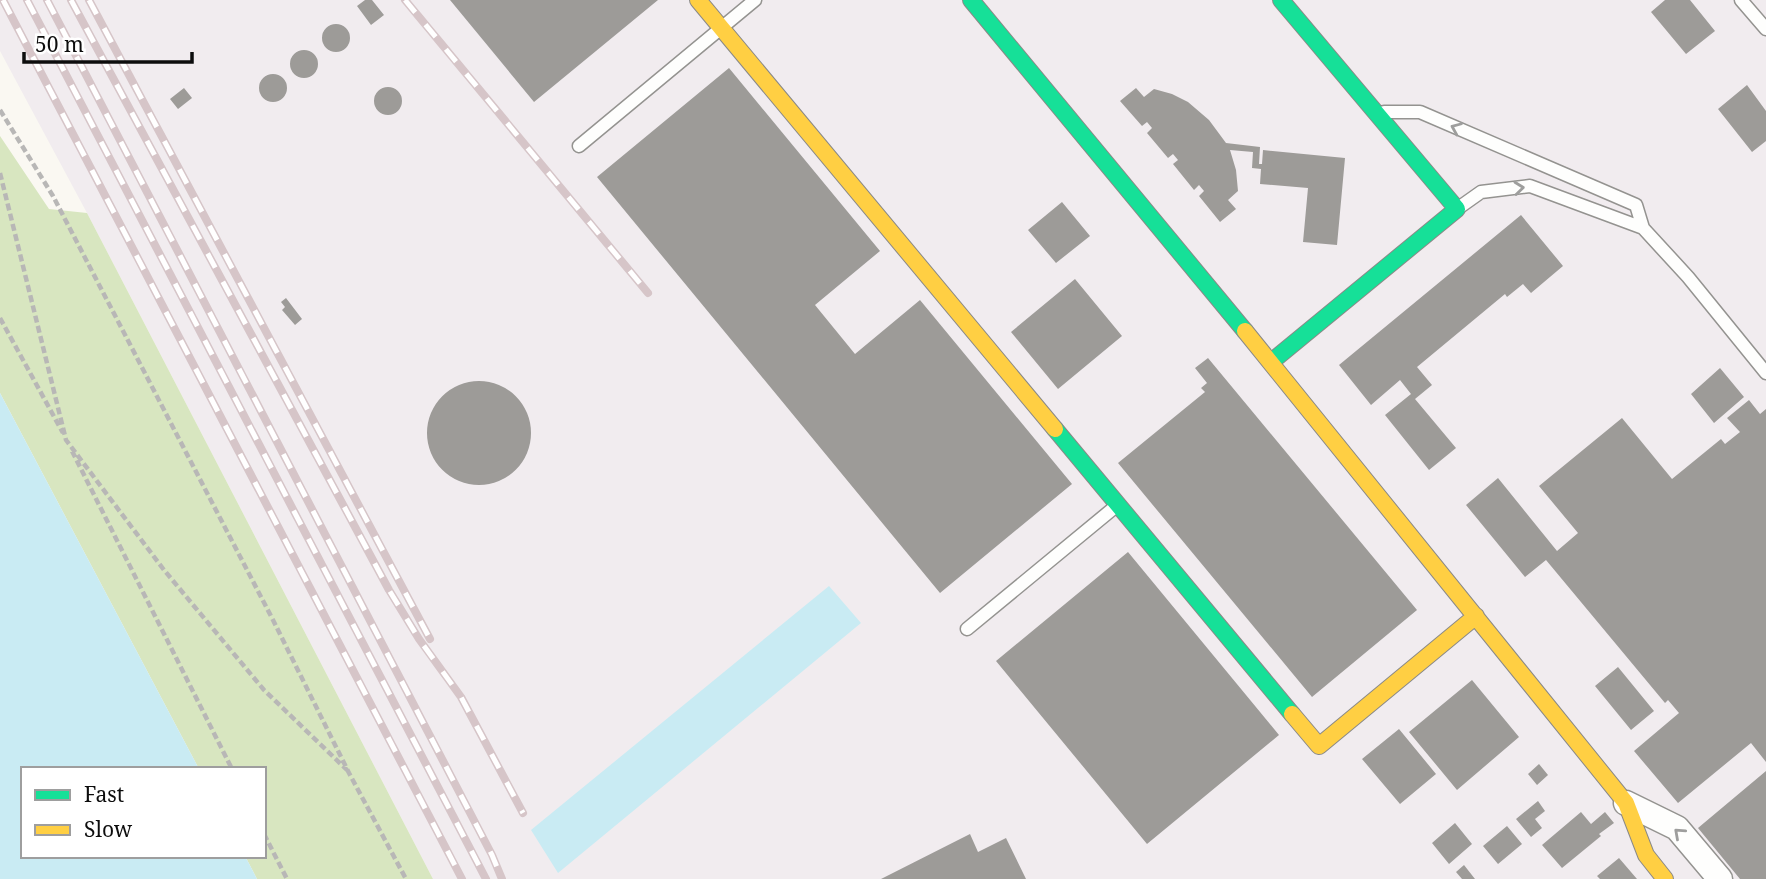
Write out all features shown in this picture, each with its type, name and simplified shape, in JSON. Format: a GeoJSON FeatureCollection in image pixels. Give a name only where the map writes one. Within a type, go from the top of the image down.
{"type":"FeatureCollection","features":[{"type":"Feature","properties":{"kind":"street"},"geometry":{"type":"LineString","coordinates":[[698,0],[1319,746],[1476,615]]}},
{"type":"Feature","properties":{"kind":"street"},"geometry":{"type":"LineString","coordinates":[[971,0],[1271,362],[1626,803],[1646,855],[1665,879]]}},
{"type":"Feature","properties":{"kind":"street"},"geometry":{"type":"LineString","coordinates":[[1271,362],[1457,209],[1281,0]]}},
{"type":"Feature","properties":{"kind":"street"},"geometry":{"type":"LineString","coordinates":[[1626,803],[1677,828],[1720,879]]}},
{"type":"Feature","properties":{"kind":"lane"},"geometry":{"type":"LineString","coordinates":[[579,146],[754,0]]}},
{"type":"Feature","properties":{"kind":"lane"},"geometry":{"type":"LineString","coordinates":[[1741,0],[1766,29]]}},
{"type":"Feature","properties":{"kind":"lane"},"geometry":{"type":"LineString","coordinates":[[1375,112],[1420,113],[1636,205],[1643,228],[1688,277],[1766,373]]}},
{"type":"Feature","properties":{"kind":"lane"},"geometry":{"type":"LineString","coordinates":[[1457,209],[1481,192],[1530,186],[1643,228]]}},
{"type":"Feature","properties":{"kind":"lane"},"geometry":{"type":"LineString","coordinates":[[967,629],[1118,505]]}},
{"type":"Feature","properties":{"kind":"path"},"geometry":{"type":"LineString","coordinates":[[0,110],[53,196],[406,879]]}},
{"type":"Feature","properties":{"kind":"path"},"geometry":{"type":"LineString","coordinates":[[0,173],[66,440],[164,570],[264,690],[349,773]]}},
{"type":"Feature","properties":{"kind":"path"},"geometry":{"type":"LineString","coordinates":[[0,318],[66,440],[231,767]]}},
{"type":"Feature","properties":{"kind":"path"},"geometry":{"type":"LineString","coordinates":[[266,838],[287,879]]}},
{"type":"Feature","properties":{"kind":"shaded area"},"geometry":{"type":"Polygon","coordinates":[[[0,0],[1766,0],[1766,879],[433,879],[0,51],[0,0]]]}},
{"type":"Feature","properties":{"kind":"green space"},"geometry":{"type":"Polygon","coordinates":[[[0,136],[49,209],[87,213],[433,879],[257,879],[246,858],[266,858],[266,767],[198,767],[0,393],[0,136]]]}},
{"type":"Feature","properties":{"kind":"water"},"geometry":{"type":"Polygon","coordinates":[[[0,393],[198,767],[21,767],[21,858],[246,858],[257,879],[0,879],[0,393]]]}},
{"type":"Feature","properties":{"kind":"water"},"geometry":{"type":"Polygon","coordinates":[[[829,586],[861,623],[558,873],[531,830],[829,586]]]}},
{"type":"Feature","properties":{"kind":"building"},"geometry":{"type":"Polygon","coordinates":[[[365,0],[372,0],[384,15],[371,25],[357,6],[365,0]]]}},
{"type":"Feature","properties":{"kind":"building"},"geometry":{"type":"Polygon","coordinates":[[[450,0],[658,0],[534,102],[450,0]]]}},
{"type":"Feature","properties":{"kind":"building"},"geometry":{"type":"Polygon","coordinates":[[[1665,0],[1690,0],[1715,31],[1686,54],[1651,12],[1665,0]]]}},
{"type":"Feature","properties":{"kind":"building"},"geometry":{"type":"Polygon","coordinates":[[[336,24],[346,28],[350,38],[346,48],[336,52],[326,48],[322,38],[326,28],[336,24]]]}},
{"type":"Feature","properties":{"kind":"building"},"geometry":{"type":"Polygon","coordinates":[[[304,50],[314,54],[318,64],[314,74],[304,78],[294,74],[290,64],[294,54],[304,50]]]}},
{"type":"Feature","properties":{"kind":"building"},"geometry":{"type":"Polygon","coordinates":[[[729,68],[880,251],[815,305],[855,354],[920,300],[1072,484],[940,593],[597,177],[729,68]]]}},
{"type":"Feature","properties":{"kind":"building"},"geometry":{"type":"Polygon","coordinates":[[[273,74],[283,78],[287,88],[283,98],[273,102],[263,98],[259,88],[263,78],[273,74]]]}},
{"type":"Feature","properties":{"kind":"building"},"geometry":{"type":"Polygon","coordinates":[[[1747,85],[1766,111],[1766,141],[1752,152],[1718,109],[1747,85]]]}},
{"type":"Feature","properties":{"kind":"building"},"geometry":{"type":"Polygon","coordinates":[[[388,87],[398,91],[402,101],[398,111],[388,115],[378,111],[374,101],[378,91],[388,87]]]}},
{"type":"Feature","properties":{"kind":"building"},"geometry":{"type":"Polygon","coordinates":[[[184,88],[192,98],[178,109],[170,99],[184,88]]]}},
{"type":"Feature","properties":{"kind":"building"},"geometry":{"type":"Polygon","coordinates":[[[1136,88],[1144,97],[1154,89],[1188,102],[1209,120],[1226,143],[1260,147],[1259,164],[1262,164],[1263,150],[1345,158],[1337,245],[1303,242],[1308,188],[1260,184],[1261,169],[1252,168],[1253,152],[1230,150],[1238,191],[1228,200],[1236,209],[1220,222],[1199,196],[1204,191],[1199,185],[1194,190],[1173,164],[1178,160],[1173,154],[1168,158],[1147,133],[1152,128],[1147,122],[1142,126],[1120,101],[1136,88]]]}},
{"type":"Feature","properties":{"kind":"building"},"geometry":{"type":"Polygon","coordinates":[[[1062,202],[1090,236],[1056,263],[1028,230],[1062,202]]]}},
{"type":"Feature","properties":{"kind":"building"},"geometry":{"type":"Polygon","coordinates":[[[1521,215],[1563,266],[1531,293],[1523,284],[1507,297],[1505,294],[1417,367],[1432,385],[1415,399],[1456,448],[1429,470],[1385,415],[1411,394],[1400,380],[1371,405],[1339,365],[1521,215]]]}},
{"type":"Feature","properties":{"kind":"building"},"geometry":{"type":"Polygon","coordinates":[[[1075,279],[1122,336],[1058,389],[1011,332],[1075,279]]]}},
{"type":"Feature","properties":{"kind":"building"},"geometry":{"type":"Polygon","coordinates":[[[286,298],[302,319],[295,325],[282,310],[285,307],[281,302],[286,298]]]}},
{"type":"Feature","properties":{"kind":"building"},"geometry":{"type":"Polygon","coordinates":[[[1208,358],[1417,610],[1312,697],[1118,463],[1205,392],[1201,388],[1207,383],[1195,368],[1208,358]]]}},
{"type":"Feature","properties":{"kind":"building"},"geometry":{"type":"Polygon","coordinates":[[[1720,368],[1744,397],[1714,423],[1691,394],[1720,368]]]}},
{"type":"Feature","properties":{"kind":"building"},"geometry":{"type":"Polygon","coordinates":[[[479,381],[499,385],[516,396],[527,413],[531,433],[527,453],[516,470],[499,481],[479,485],[459,481],[442,470],[431,453],[427,433],[431,413],[442,396],[459,385],[479,381]]]}},
{"type":"Feature","properties":{"kind":"building"},"geometry":{"type":"Polygon","coordinates":[[[1749,400],[1760,414],[1766,409],[1766,762],[1751,743],[1678,803],[1634,751],[1679,713],[1668,700],[1665,703],[1546,560],[1525,577],[1466,505],[1498,478],[1557,551],[1578,533],[1539,486],[1622,418],[1672,479],[1721,439],[1725,444],[1740,432],[1727,418],[1749,400]]]}},
{"type":"Feature","properties":{"kind":"building"},"geometry":{"type":"Polygon","coordinates":[[[1128,552],[1279,735],[1147,844],[996,661],[1128,552]]]}},
{"type":"Feature","properties":{"kind":"building"},"geometry":{"type":"Polygon","coordinates":[[[1618,667],[1654,711],[1631,730],[1595,686],[1618,667]]]}},
{"type":"Feature","properties":{"kind":"building"},"geometry":{"type":"Polygon","coordinates":[[[1472,680],[1519,737],[1457,790],[1409,732],[1472,680]]]}},
{"type":"Feature","properties":{"kind":"building"},"geometry":{"type":"Polygon","coordinates":[[[1399,729],[1436,774],[1400,804],[1362,759],[1399,729]]]}},
{"type":"Feature","properties":{"kind":"building"},"geometry":{"type":"Polygon","coordinates":[[[1539,764],[1548,775],[1537,785],[1528,774],[1539,764]]]}},
{"type":"Feature","properties":{"kind":"building"},"geometry":{"type":"Polygon","coordinates":[[[1766,771],[1766,879],[1740,879],[1698,828],[1766,771]]]}},
{"type":"Feature","properties":{"kind":"building"},"geometry":{"type":"Polygon","coordinates":[[[1538,801],[1545,811],[1535,819],[1542,828],[1531,837],[1516,819],[1538,801]]]}},
{"type":"Feature","properties":{"kind":"building"},"geometry":{"type":"Polygon","coordinates":[[[1581,812],[1591,824],[1605,812],[1614,823],[1562,868],[1542,845],[1581,812]]]}},
{"type":"Feature","properties":{"kind":"building"},"geometry":{"type":"Polygon","coordinates":[[[1455,823],[1472,844],[1449,864],[1432,843],[1455,823]]]}},
{"type":"Feature","properties":{"kind":"building"},"geometry":{"type":"Polygon","coordinates":[[[1507,826],[1522,844],[1498,864],[1483,846],[1507,826]]]}},
{"type":"Feature","properties":{"kind":"building"},"geometry":{"type":"Polygon","coordinates":[[[970,834],[978,852],[1006,838],[1026,879],[881,879],[970,834]]]}},
{"type":"Feature","properties":{"kind":"building"},"geometry":{"type":"Polygon","coordinates":[[[1619,858],[1637,879],[1600,879],[1597,876],[1619,858]]]}},
{"type":"Feature","properties":{"kind":"building"},"geometry":{"type":"Polygon","coordinates":[[[1464,865],[1475,879],[1462,879],[1456,872],[1464,865]]]}},
{"type":"Feature","properties":{"kind":"railway"},"geometry":{"type":"LineString","coordinates":[[3,0],[462,879]]}},
{"type":"Feature","properties":{"kind":"railway"},"geometry":{"type":"LineString","coordinates":[[27,0],[486,879]]}},
{"type":"Feature","properties":{"kind":"railway"},"geometry":{"type":"LineString","coordinates":[[47,0],[492,855],[502,879]]}},
{"type":"Feature","properties":{"kind":"railway"},"geometry":{"type":"LineString","coordinates":[[71,0],[389,590],[419,639],[461,697],[523,813]]}},
{"type":"Feature","properties":{"kind":"railway"},"geometry":{"type":"LineString","coordinates":[[89,0],[430,639]]}},
{"type":"Feature","properties":{"kind":"railway"},"geometry":{"type":"LineString","coordinates":[[405,0],[648,293]]}},
{"type":"Feature","properties":{"kind":"traffic: fast"},"geometry":{"type":"LineString","coordinates":[[971,0],[1245,331]]}},
{"type":"Feature","properties":{"kind":"traffic: fast"},"geometry":{"type":"LineString","coordinates":[[1271,362],[1457,209],[1281,0]]}},
{"type":"Feature","properties":{"kind":"traffic: fast"},"geometry":{"type":"LineString","coordinates":[[1055,429],[1292,714]]}},
{"type":"Feature","properties":{"kind":"traffic: slow"},"geometry":{"type":"LineString","coordinates":[[698,0],[1055,429]]}},
{"type":"Feature","properties":{"kind":"traffic: slow"},"geometry":{"type":"LineString","coordinates":[[1245,331],[1626,803],[1646,855],[1665,879]]}},
{"type":"Feature","properties":{"kind":"traffic: slow"},"geometry":{"type":"LineString","coordinates":[[1292,714],[1319,746],[1476,616]]}}]}
